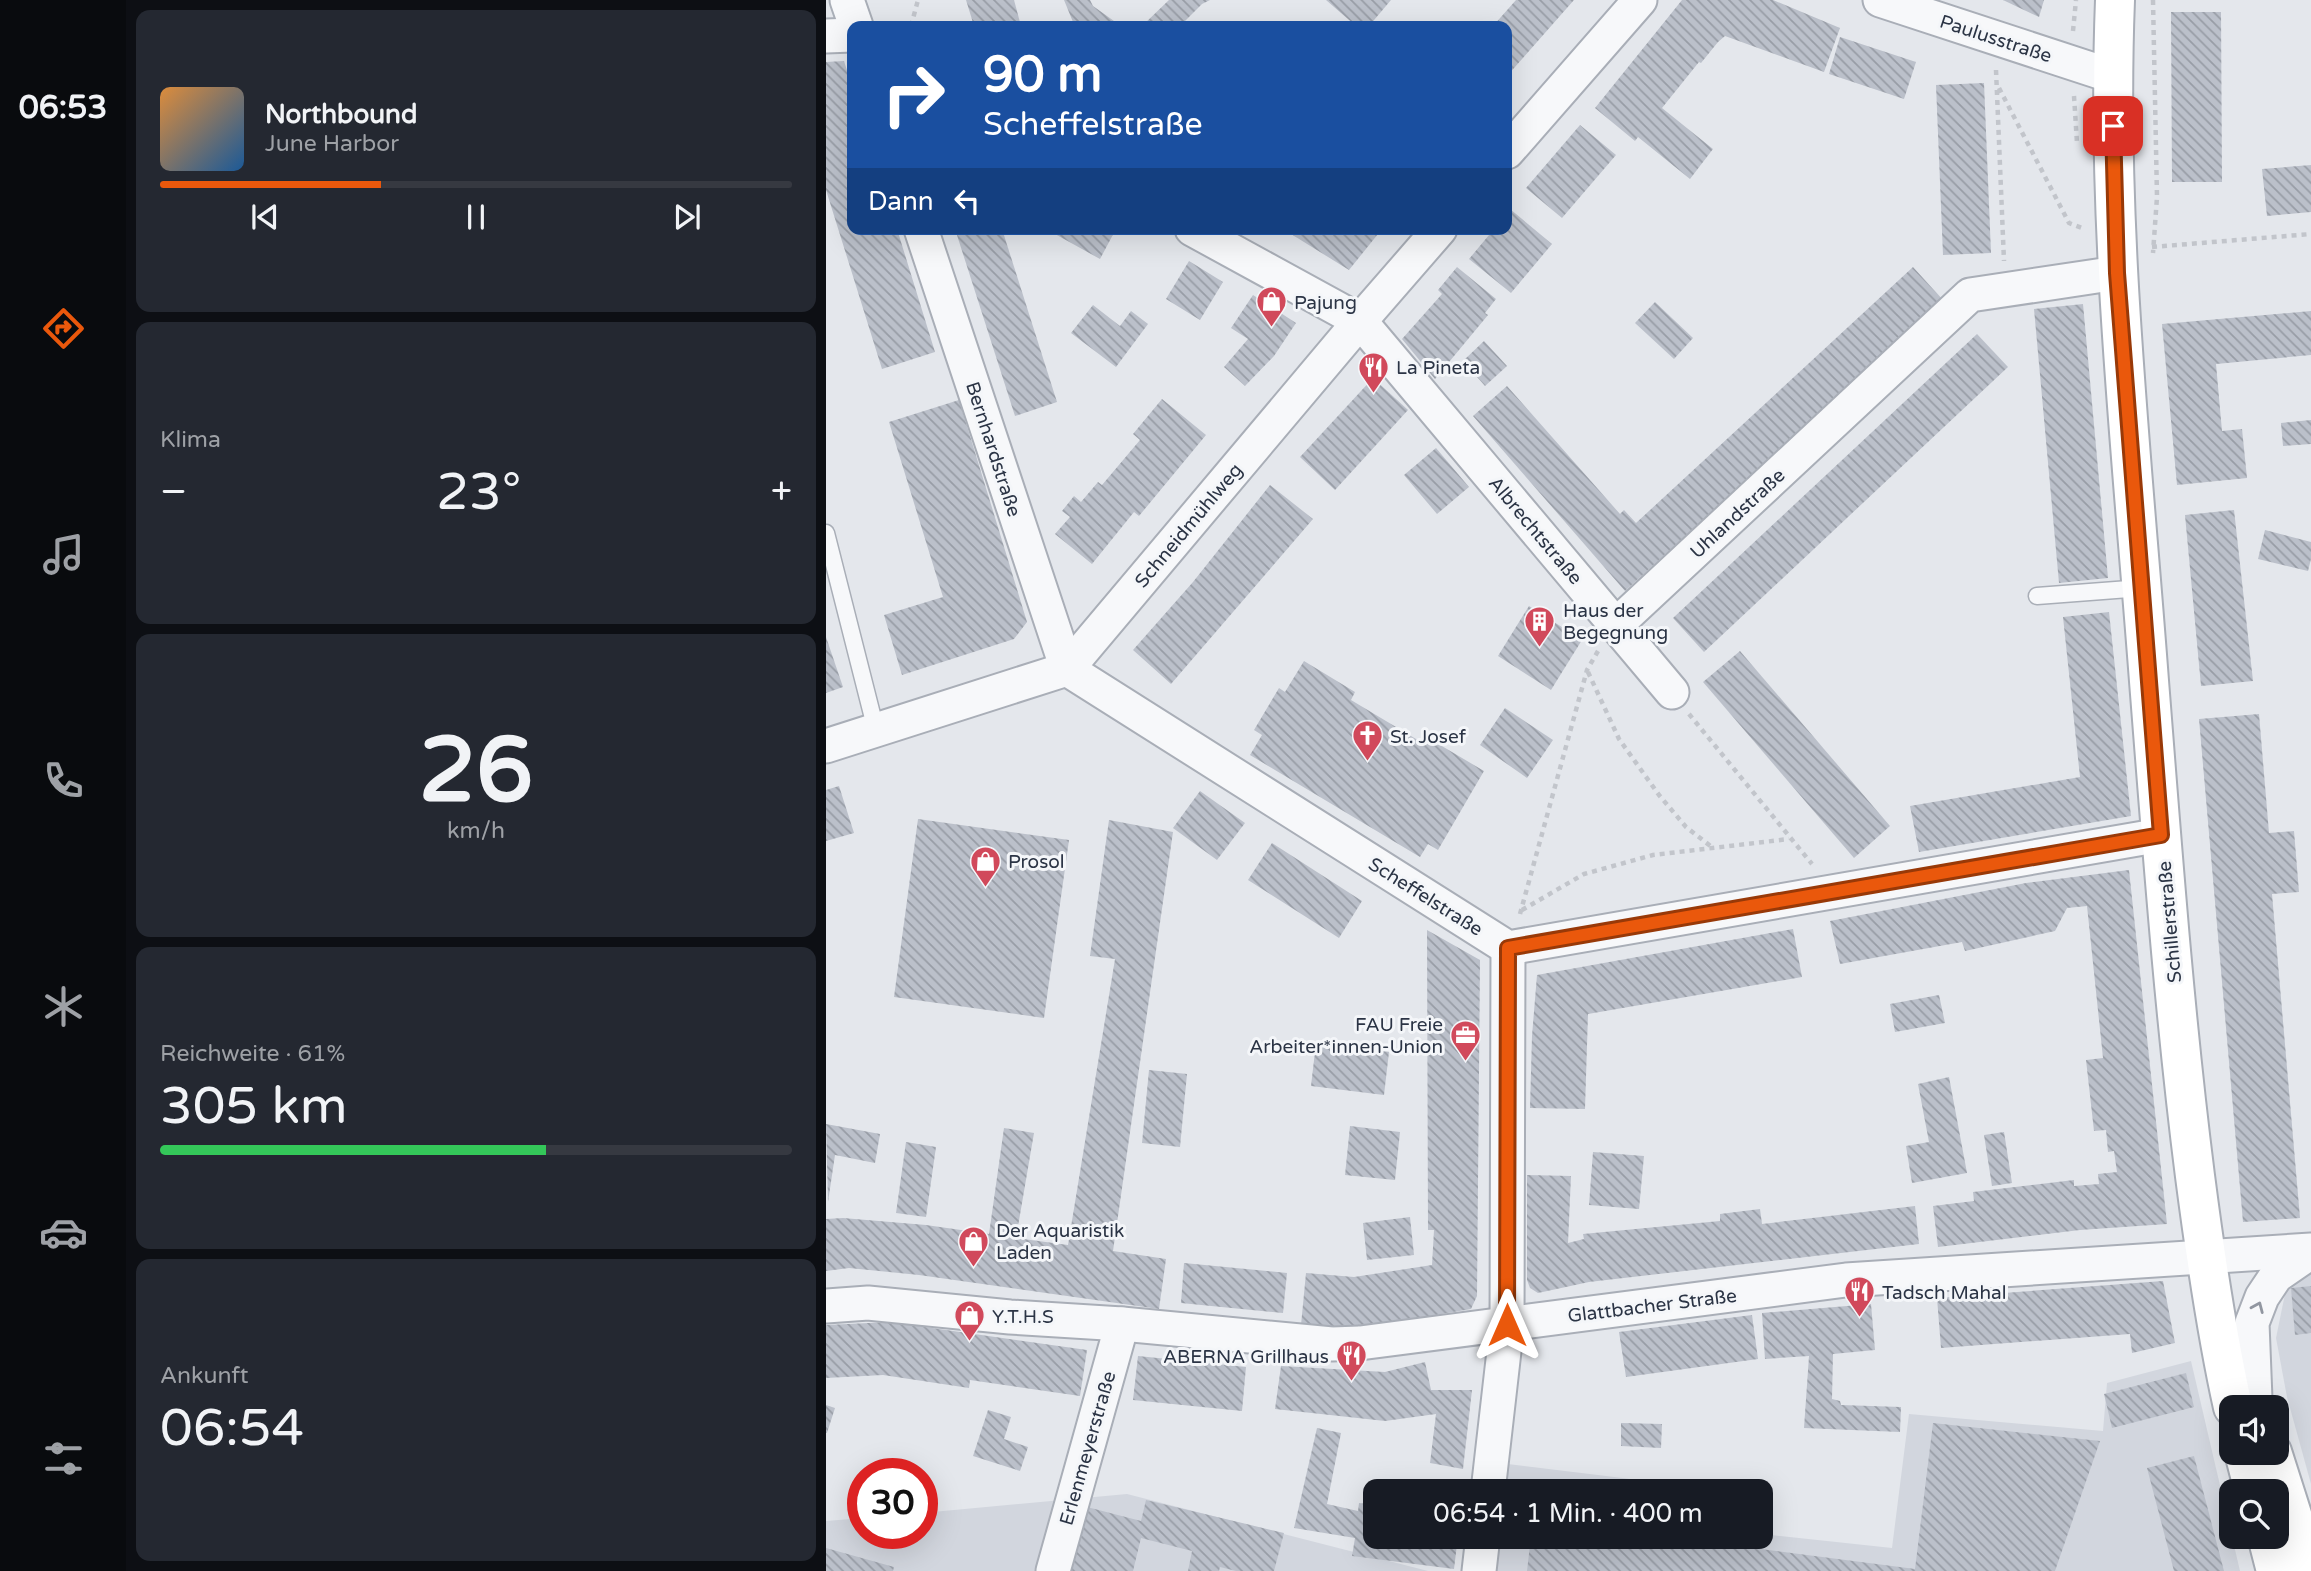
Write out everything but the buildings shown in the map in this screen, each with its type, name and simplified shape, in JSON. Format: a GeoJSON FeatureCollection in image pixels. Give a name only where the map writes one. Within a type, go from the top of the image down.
{"type":"FeatureCollection","features":[{"type":"Feature","properties":{"kind":"main road","name":"Schillerstraße"},"geometry":{"type":"LineString","coordinates":[[2115,0],[2112,76],[2117,250],[2161,835],[2182,1071],[2206,1256],[2246,1395]]}},
{"type":"Feature","properties":{"kind":"main road"},"geometry":{"type":"LineString","coordinates":[[2276,1465],[2310,1571]]}},
{"type":"Feature","properties":{"kind":"main road"},"geometry":{"type":"LineString","coordinates":[[2270,1549],[2276,1571]]}},
{"type":"Feature","properties":{"kind":"street"},"geometry":{"type":"LineString","coordinates":[[847,0],[854,21]]}},
{"type":"Feature","properties":{"kind":"street"},"geometry":{"type":"LineString","coordinates":[[1512,146],[1640,0]]}},
{"type":"Feature","properties":{"kind":"street","name":"Paulusstraße"},"geometry":{"type":"LineString","coordinates":[[1880,0],[2112,76]]}},
{"type":"Feature","properties":{"kind":"street"},"geometry":{"type":"LineString","coordinates":[[826,36],[847,35]]}},
{"type":"Feature","properties":{"kind":"street","name":"Bernhardstraße"},"geometry":{"type":"LineString","coordinates":[[923,235],[1067,669]]}},
{"type":"Feature","properties":{"kind":"street"},"geometry":{"type":"LineString","coordinates":[[1203,235],[1360,321]]}},
{"type":"Feature","properties":{"kind":"street","name":"Schneidmühlweg"},"geometry":{"type":"LineString","coordinates":[[1067,669],[1435,235]]}},
{"type":"Feature","properties":{"kind":"street","name":"Uhlandstraße"},"geometry":{"type":"LineString","coordinates":[[1616,625],[1970,295],[2005,290],[2117,250]]}},
{"type":"Feature","properties":{"kind":"street","name":"Albrechtstraße"},"geometry":{"type":"LineString","coordinates":[[1360,321],[1672,692]]}},
{"type":"Feature","properties":{"kind":"street"},"geometry":{"type":"LineString","coordinates":[[826,746],[1067,669]]}},
{"type":"Feature","properties":{"kind":"street","name":"Scheffelstraße"},"geometry":{"type":"LineString","coordinates":[[1067,669],[1508,948]]}},
{"type":"Feature","properties":{"kind":"street"},"geometry":{"type":"LineString","coordinates":[[1489,1479],[1507,1325],[1508,948],[2161,835]]}},
{"type":"Feature","properties":{"kind":"street"},"geometry":{"type":"LineString","coordinates":[[2249,1395],[2252,1323],[2262,1297],[2276,1276],[2311,1251]]}},
{"type":"Feature","properties":{"kind":"street","name":"Glattbacher Straße"},"geometry":{"type":"LineString","coordinates":[[826,1306],[868,1303],[1332,1344],[1360,1343],[1846,1280],[2311,1251]]}},
{"type":"Feature","properties":{"kind":"street","name":"Erlenmeyerstraße"},"geometry":{"type":"LineString","coordinates":[[1053,1571],[1122,1324]]}},
{"type":"Feature","properties":{"kind":"street"},"geometry":{"type":"LineString","coordinates":[[1479,1571],[1481,1549]]}},
{"type":"Feature","properties":{"kind":"lane"},"geometry":{"type":"LineString","coordinates":[[826,533],[876,730]]}},
{"type":"Feature","properties":{"kind":"lane"},"geometry":{"type":"LineString","coordinates":[[2037,596],[2142,588]]}},
{"type":"Feature","properties":{"kind":"path"},"geometry":{"type":"LineString","coordinates":[[912,21],[918,0]]}},
{"type":"Feature","properties":{"kind":"path"},"geometry":{"type":"LineString","coordinates":[[2153,0],[2157,197],[2153,261]]}},
{"type":"Feature","properties":{"kind":"path"},"geometry":{"type":"LineString","coordinates":[[1994,38],[2005,290]]}},
{"type":"Feature","properties":{"kind":"path"},"geometry":{"type":"LineString","coordinates":[[1997,84],[2069,223],[2084,229],[2117,250],[2311,234]]}},
{"type":"Feature","properties":{"kind":"path"},"geometry":{"type":"LineString","coordinates":[[1616,625],[1587,670],[1521,910],[1584,874],[1653,855],[1790,839],[1672,692]]}},
{"type":"Feature","properties":{"kind":"path"},"geometry":{"type":"LineString","coordinates":[[1587,670],[1619,739],[1686,827],[1714,848]]}},
{"type":"Feature","properties":{"kind":"shaded area"},"geometry":{"type":"Polygon","coordinates":[[[2311,1269],[2311,1484],[2289,1404],[2289,1395],[2287,1395],[2276,1338],[2286,1289],[2311,1269]]]}},
{"type":"Feature","properties":{"kind":"shaded area"},"geometry":{"type":"Polygon","coordinates":[[[2191,1361],[2219,1481],[2219,1549],[2235,1549],[2240,1571],[1463,1571],[1466,1549],[1773,1549],[1773,1535],[1892,1548],[1909,1414],[2103,1431],[2107,1383],[2191,1361]]]}},
{"type":"Feature","properties":{"kind":"shaded area"},"geometry":{"type":"Polygon","coordinates":[[[1476,1460],[1631,1479],[1474,1479],[1476,1460]]]}},
{"type":"Feature","properties":{"kind":"shaded area"},"geometry":{"type":"Polygon","coordinates":[[[1127,1494],[1428,1571],[826,1571],[826,1521],[847,1519],[847,1549],[938,1549],[938,1512],[1127,1494]]]}},
{"type":"Feature","properties":{"kind":"place","name":"Pajung"},"geometry":{"type":"Point","coordinates":[1271,329]}},
{"type":"Feature","properties":{"kind":"place","name":"La Pineta"},"geometry":{"type":"Point","coordinates":[1373,394]}},
{"type":"Feature","properties":{"kind":"place","name":"Haus der Begegnung"},"geometry":{"type":"Point","coordinates":[1540,648]}},
{"type":"Feature","properties":{"kind":"place","name":"St. Josef"},"geometry":{"type":"Point","coordinates":[1367,763]}},
{"type":"Feature","properties":{"kind":"place","name":"Prosol"},"geometry":{"type":"Point","coordinates":[985,888]}},
{"type":"Feature","properties":{"kind":"place","name":"FAU Freie Arbeiter*innen-Union"},"geometry":{"type":"Point","coordinates":[1466,1062]}},
{"type":"Feature","properties":{"kind":"place","name":"Der Aquaristik Laden"},"geometry":{"type":"Point","coordinates":[973,1268]}},
{"type":"Feature","properties":{"kind":"place","name":"Tadsch Mahal"},"geometry":{"type":"Point","coordinates":[1859,1319]}},
{"type":"Feature","properties":{"kind":"place","name":"Y.T.H.S"},"geometry":{"type":"Point","coordinates":[969,1343]}},
{"type":"Feature","properties":{"kind":"place","name":"ABERNA Grillhaus"},"geometry":{"type":"Point","coordinates":[1352,1383]}},
{"type":"Feature","properties":{"kind":"route"},"geometry":{"type":"LineString","coordinates":[[1507,1325],[1508,948],[2161,835],[2117,273],[2113,126]]}}]}
